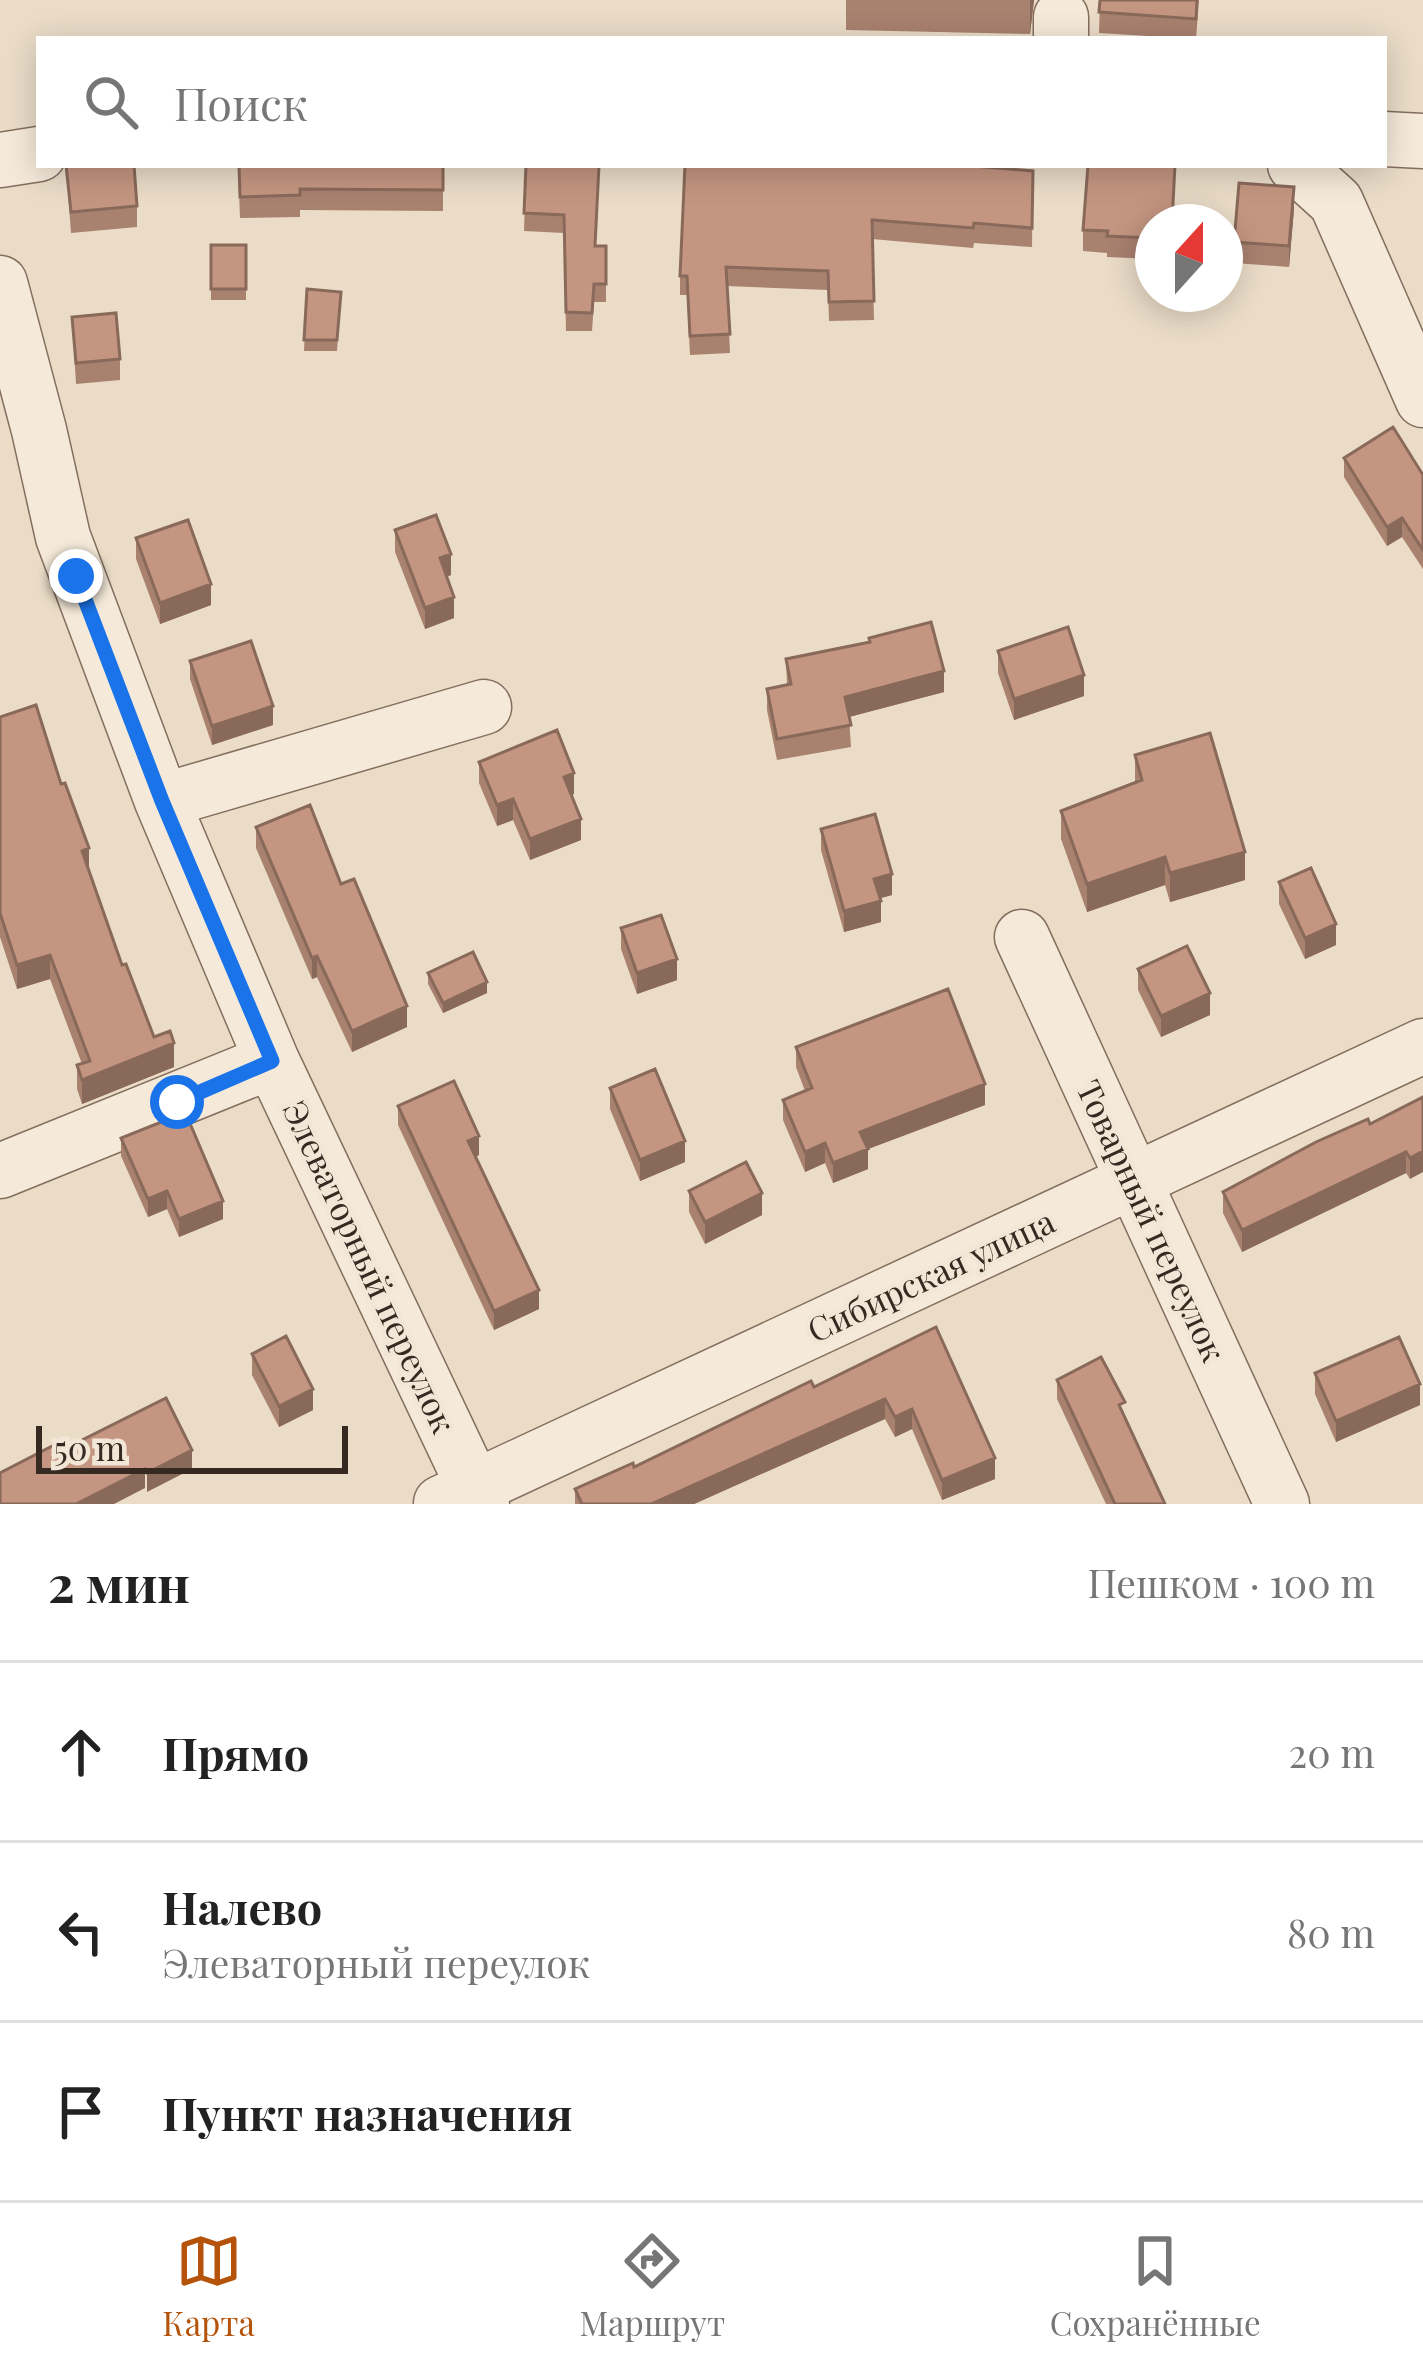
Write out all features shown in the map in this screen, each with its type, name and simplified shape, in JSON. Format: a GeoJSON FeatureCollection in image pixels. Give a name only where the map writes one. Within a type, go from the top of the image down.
{"type":"FeatureCollection","features":[{"type":"Feature","properties":{"kind":"street"},"geometry":{"type":"LineString","coordinates":[[1387,139],[1423,141]]}},
{"type":"Feature","properties":{"kind":"street"},"geometry":{"type":"LineString","coordinates":[[0,160],[36,154]]}},
{"type":"Feature","properties":{"kind":"street"},"geometry":{"type":"LineString","coordinates":[[1298,168],[1336,202],[1423,400]]}},
{"type":"Feature","properties":{"kind":"street","name":"Элеваторный переулок"},"geometry":{"type":"LineString","coordinates":[[0,283],[63,537],[162,801],[465,1499]]}},
{"type":"Feature","properties":{"kind":"street"},"geometry":{"type":"LineString","coordinates":[[162,801],[484,707]]}},
{"type":"Feature","properties":{"kind":"street","name":"Товарный переулок"},"geometry":{"type":"LineString","coordinates":[[1022,938],[1282,1504]]}},
{"type":"Feature","properties":{"kind":"street","name":"Сибирская улица"},"geometry":{"type":"LineString","coordinates":[[465,1499],[1423,1046]]}},
{"type":"Feature","properties":{"kind":"street"},"geometry":{"type":"LineString","coordinates":[[0,1171],[272,1061]]}},
{"type":"Feature","properties":{"kind":"building"},"geometry":{"type":"Polygon","coordinates":[[[1100,0],[1197,0],[1196,19],[1099,12],[1100,0]]]}},
{"type":"Feature","properties":{"kind":"building"},"geometry":{"type":"Polygon","coordinates":[[[66,168],[134,168],[137,206],[71,212],[66,168]]]}},
{"type":"Feature","properties":{"kind":"building"},"geometry":{"type":"Polygon","coordinates":[[[239,168],[443,168],[443,190],[300,189],[300,195],[240,197],[239,168]]]}},
{"type":"Feature","properties":{"kind":"building"},"geometry":{"type":"Polygon","coordinates":[[[526,168],[599,168],[595,246],[606,246],[606,284],[594,284],[592,313],[566,312],[564,215],[524,213],[526,168]]]}},
{"type":"Feature","properties":{"kind":"building"},"geometry":{"type":"Polygon","coordinates":[[[685,168],[1033,171],[1032,228],[872,220],[874,301],[829,302],[828,271],[726,267],[730,334],[690,336],[687,276],[680,276],[685,168]]]}},
{"type":"Feature","properties":{"kind":"building"},"geometry":{"type":"Polygon","coordinates":[[[1088,168],[1175,168],[1173,204],[1135,204],[1135,237],[1107,236],[1108,231],[1083,230],[1088,168]]]}},
{"type":"Feature","properties":{"kind":"building"},"geometry":{"type":"Polygon","coordinates":[[[1239,183],[1294,187],[1289,246],[1243,243],[1243,204],[1237,204],[1239,183]]]}},
{"type":"Feature","properties":{"kind":"building"},"geometry":{"type":"Polygon","coordinates":[[[211,245],[246,245],[246,289],[211,289],[211,245]]]}},
{"type":"Feature","properties":{"kind":"building"},"geometry":{"type":"Polygon","coordinates":[[[307,289],[341,292],[337,340],[304,340],[307,289]]]}},
{"type":"Feature","properties":{"kind":"building"},"geometry":{"type":"Polygon","coordinates":[[[116,313],[120,359],[76,363],[72,317],[116,313]]]}},
{"type":"Feature","properties":{"kind":"building"},"geometry":{"type":"Polygon","coordinates":[[[1393,427],[1423,475],[1423,550],[1402,518],[1387,527],[1344,458],[1393,427]]]}},
{"type":"Feature","properties":{"kind":"building"},"geometry":{"type":"Polygon","coordinates":[[[436,515],[451,554],[440,558],[454,597],[425,608],[395,530],[436,515]]]}},
{"type":"Feature","properties":{"kind":"building"},"geometry":{"type":"Polygon","coordinates":[[[188,520],[211,584],[160,603],[136,538],[188,520]]]}},
{"type":"Feature","properties":{"kind":"building"},"geometry":{"type":"Polygon","coordinates":[[[931,622],[944,671],[845,697],[851,725],[777,739],[767,689],[791,684],[786,659],[870,642],[869,638],[931,622]]]}},
{"type":"Feature","properties":{"kind":"building"},"geometry":{"type":"Polygon","coordinates":[[[1068,627],[1084,675],[1014,699],[998,651],[1068,627]]]}},
{"type":"Feature","properties":{"kind":"building"},"geometry":{"type":"Polygon","coordinates":[[[251,641],[273,706],[212,726],[190,661],[251,641]]]}},
{"type":"Feature","properties":{"kind":"building"},"geometry":{"type":"Polygon","coordinates":[[[36,705],[61,784],[65,783],[89,848],[82,851],[122,965],[126,964],[154,1037],[170,1031],[174,1043],[82,1080],[77,1065],[90,1061],[50,955],[17,965],[0,913],[0,717],[36,705]]]}},
{"type":"Feature","properties":{"kind":"building"},"geometry":{"type":"Polygon","coordinates":[[[557,730],[574,773],[564,777],[581,819],[530,839],[513,799],[497,805],[479,762],[557,730]]]}},
{"type":"Feature","properties":{"kind":"building"},"geometry":{"type":"Polygon","coordinates":[[[1210,733],[1245,852],[1170,873],[1165,857],[1087,884],[1061,811],[1142,780],[1135,755],[1210,733]]]}},
{"type":"Feature","properties":{"kind":"building"},"geometry":{"type":"Polygon","coordinates":[[[310,805],[341,884],[354,879],[407,1006],[352,1031],[317,956],[312,958],[256,827],[310,805]]]}},
{"type":"Feature","properties":{"kind":"building"},"geometry":{"type":"Polygon","coordinates":[[[875,814],[892,874],[874,879],[881,901],[844,911],[821,829],[875,814]]]}},
{"type":"Feature","properties":{"kind":"building"},"geometry":{"type":"Polygon","coordinates":[[[1311,868],[1336,924],[1305,938],[1279,882],[1311,868]]]}},
{"type":"Feature","properties":{"kind":"building"},"geometry":{"type":"Polygon","coordinates":[[[661,915],[677,959],[637,973],[621,928],[661,915]]]}},
{"type":"Feature","properties":{"kind":"building"},"geometry":{"type":"Polygon","coordinates":[[[1187,946],[1210,993],[1161,1016],[1138,969],[1187,946]]]}},
{"type":"Feature","properties":{"kind":"building"},"geometry":{"type":"Polygon","coordinates":[[[473,952],[487,982],[443,1003],[428,973],[473,952]]]}},
{"type":"Feature","properties":{"kind":"building"},"geometry":{"type":"Polygon","coordinates":[[[948,989],[985,1084],[860,1132],[868,1149],[833,1163],[825,1143],[805,1152],[783,1100],[812,1088],[796,1047],[948,989]]]}},
{"type":"Feature","properties":{"kind":"building"},"geometry":{"type":"Polygon","coordinates":[[[655,1069],[685,1141],[640,1160],[610,1088],[655,1069]]]}},
{"type":"Feature","properties":{"kind":"building"},"geometry":{"type":"Polygon","coordinates":[[[454,1081],[479,1136],[468,1141],[539,1290],[494,1311],[398,1106],[454,1081]]]}},
{"type":"Feature","properties":{"kind":"building"},"geometry":{"type":"Polygon","coordinates":[[[1423,1097],[1423,1151],[1410,1158],[1406,1152],[1242,1230],[1223,1192],[1316,1142],[1368,1119],[1370,1124],[1423,1097]]]}},
{"type":"Feature","properties":{"kind":"building"},"geometry":{"type":"Polygon","coordinates":[[[189,1111],[186,1114],[223,1201],[179,1219],[167,1191],[148,1199],[121,1138],[189,1111]]]}},
{"type":"Feature","properties":{"kind":"building"},"geometry":{"type":"Polygon","coordinates":[[[746,1162],[762,1193],[705,1222],[689,1191],[746,1162]]]}},
{"type":"Feature","properties":{"kind":"building"},"geometry":{"type":"Polygon","coordinates":[[[936,1327],[995,1458],[942,1480],[912,1409],[895,1417],[885,1399],[651,1504],[582,1504],[575,1489],[633,1463],[634,1467],[811,1381],[814,1387],[936,1327]]]}},
{"type":"Feature","properties":{"kind":"building"},"geometry":{"type":"Polygon","coordinates":[[[286,1336],[313,1389],[279,1406],[252,1354],[286,1336]]]}},
{"type":"Feature","properties":{"kind":"building"},"geometry":{"type":"Polygon","coordinates":[[[1399,1337],[1420,1384],[1336,1421],[1315,1373],[1399,1337]]]}},
{"type":"Feature","properties":{"kind":"building"},"geometry":{"type":"Polygon","coordinates":[[[1101,1357],[1125,1402],[1119,1405],[1165,1504],[1115,1504],[1057,1380],[1101,1357]]]}},
{"type":"Feature","properties":{"kind":"building"},"geometry":{"type":"Polygon","coordinates":[[[166,1398],[192,1450],[76,1504],[0,1504],[0,1473],[62,1441],[66,1448],[166,1398]]]}},
{"type":"Feature","properties":{"kind":"route"},"geometry":{"type":"LineString","coordinates":[[76,576],[162,801],[272,1061],[177,1102]]}}]}
